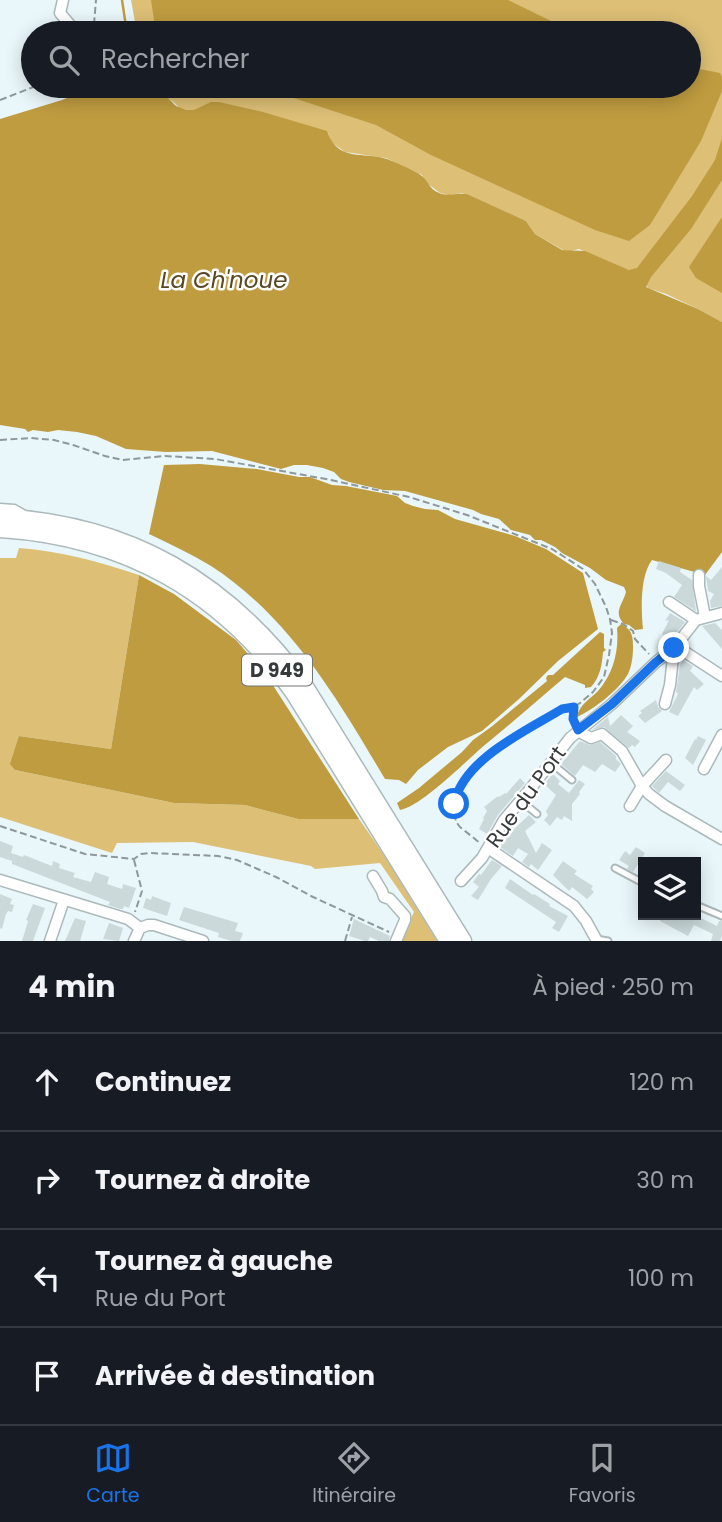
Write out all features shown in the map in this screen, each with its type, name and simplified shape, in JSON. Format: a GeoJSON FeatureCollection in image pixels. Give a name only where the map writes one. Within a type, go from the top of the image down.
{"type":"FeatureCollection","features":[{"type":"Feature","properties":{"kind":"main road","name":"D 949"},"geometry":{"type":"LineString","coordinates":[[0,517],[30,518],[85,529],[129,544],[201,582],[246,618],[304,685],[463,941]]}},
{"type":"Feature","properties":{"kind":"main road","name":"D 949"},"geometry":{"type":"LineString","coordinates":[[0,529],[44,533],[114,551],[168,576],[218,610],[259,648],[294,693],[449,941]]}},
{"type":"Feature","properties":{"kind":"street"},"geometry":{"type":"LineString","coordinates":[[62,0],[60,13],[67,21]]}},
{"type":"Feature","properties":{"kind":"street"},"geometry":{"type":"LineString","coordinates":[[0,509],[14,510],[30,518]]}},
{"type":"Feature","properties":{"kind":"street"},"geometry":{"type":"LineString","coordinates":[[699,575],[700,618]]}},
{"type":"Feature","properties":{"kind":"street"},"geometry":{"type":"LineString","coordinates":[[669,602],[700,618],[722,613]]}},
{"type":"Feature","properties":{"kind":"street","name":"Rue du Port"},"geometry":{"type":"LineString","coordinates":[[461,881],[482,858],[499,827],[578,730],[612,704],[674,648],[700,618]]}},
{"type":"Feature","properties":{"kind":"street"},"geometry":{"type":"LineString","coordinates":[[666,704],[674,648],[722,676]]}},
{"type":"Feature","properties":{"kind":"street"},"geometry":{"type":"LineString","coordinates":[[578,730],[591,738],[601,734],[622,751],[649,794],[722,839]]}},
{"type":"Feature","properties":{"kind":"street"},"geometry":{"type":"LineString","coordinates":[[704,769],[722,735]]}},
{"type":"Feature","properties":{"kind":"street"},"geometry":{"type":"LineString","coordinates":[[630,806],[642,786],[666,760]]}},
{"type":"Feature","properties":{"kind":"street"},"geometry":{"type":"LineString","coordinates":[[488,848],[574,906],[596,940]]}},
{"type":"Feature","properties":{"kind":"street"},"geometry":{"type":"LineString","coordinates":[[373,876],[384,897],[390,899],[405,916],[397,939]]}},
{"type":"Feature","properties":{"kind":"street"},"geometry":{"type":"LineString","coordinates":[[0,880],[136,925],[154,925],[203,941]]}},
{"type":"Feature","properties":{"kind":"street"},"geometry":{"type":"LineString","coordinates":[[50,941],[64,900]]}},
{"type":"Feature","properties":{"kind":"street"},"geometry":{"type":"LineString","coordinates":[[134,941],[136,925]]}},
{"type":"Feature","properties":{"kind":"lane"},"geometry":{"type":"LineString","coordinates":[[550,762],[572,780]]}},
{"type":"Feature","properties":{"kind":"lane"},"geometry":{"type":"LineString","coordinates":[[521,801],[537,814]]}},
{"type":"Feature","properties":{"kind":"lane"},"geometry":{"type":"LineString","coordinates":[[615,868],[638,880]]}},
{"type":"Feature","properties":{"kind":"lane"},"geometry":{"type":"LineString","coordinates":[[701,907],[722,916]]}},
{"type":"Feature","properties":{"kind":"lane"},"geometry":{"type":"LineString","coordinates":[[596,940],[608,941]]}},
{"type":"Feature","properties":{"kind":"path"},"geometry":{"type":"LineString","coordinates":[[94,21],[96,0]]}},
{"type":"Feature","properties":{"kind":"path"},"geometry":{"type":"LineString","coordinates":[[0,100],[21,92]]}},
{"type":"Feature","properties":{"kind":"path"},"geometry":{"type":"LineString","coordinates":[[0,440],[54,440],[123,460],[164,456],[215,459],[409,497],[467,515],[552,549],[583,569],[595,584],[610,619],[612,633],[604,677],[593,692],[574,707],[562,709],[490,754],[469,773],[460,786],[454,804],[456,822],[478,841]]}},
{"type":"Feature","properties":{"kind":"path"},"geometry":{"type":"LineString","coordinates":[[610,619],[633,631],[635,639],[656,662]]}},
{"type":"Feature","properties":{"kind":"path"},"geometry":{"type":"LineString","coordinates":[[574,707],[573,719],[578,730]]}},
{"type":"Feature","properties":{"kind":"path"},"geometry":{"type":"LineString","coordinates":[[0,826],[85,853],[134,859],[149,853],[218,856],[237,860],[397,939]]}},
{"type":"Feature","properties":{"kind":"path"},"geometry":{"type":"LineString","coordinates":[[134,859],[142,891],[136,925]]}},
{"type":"Feature","properties":{"kind":"path"},"geometry":{"type":"LineString","coordinates":[[345,941],[352,916]]}},
{"type":"Feature","properties":{"kind":"shaded area"},"geometry":{"type":"Polygon","coordinates":[[[131,0],[722,0],[722,322],[648,288],[635,270],[623,268],[579,249],[563,250],[535,234],[526,221],[462,193],[440,193],[428,184],[422,175],[386,158],[345,152],[331,142],[328,133],[185,110],[167,98],[701,98],[701,21],[135,21],[131,0]]]}},
{"type":"Feature","properties":{"kind":"shaded area"},"geometry":{"type":"Polygon","coordinates":[[[19,548],[80,558],[139,575],[111,749],[19,736],[15,770],[174,803],[245,805],[298,819],[359,819],[437,941],[400,941],[414,912],[380,863],[315,869],[193,842],[117,843],[112,853],[0,817],[0,558],[16,558],[19,548]]]}},
{"type":"Feature","properties":{"kind":"water"},"geometry":{"type":"Polygon","coordinates":[[[151,0],[508,0],[551,21],[154,21],[151,0]]]}},
{"type":"Feature","properties":{"kind":"water"},"geometry":{"type":"Polygon","coordinates":[[[701,69],[720,73],[722,77],[722,91],[701,141],[650,225],[629,241],[595,230],[431,155],[376,125],[294,98],[701,98],[701,69]]]}},
{"type":"Feature","properties":{"kind":"water","name":"La Ch'noue"},"geometry":{"type":"Polygon","coordinates":[[[168,98],[176,106],[186,110],[219,102],[327,131],[332,141],[344,152],[387,159],[420,174],[438,192],[469,195],[526,221],[535,234],[562,250],[585,251],[629,270],[637,268],[692,196],[715,160],[722,138],[722,180],[691,229],[651,277],[646,287],[722,322],[722,552],[705,575],[652,560],[643,584],[643,629],[635,630],[624,624],[619,616],[626,592],[624,587],[606,580],[555,547],[535,540],[530,535],[511,530],[499,519],[473,510],[405,491],[383,490],[349,482],[334,472],[307,465],[281,469],[212,451],[126,449],[96,436],[77,432],[28,432],[25,429],[0,425],[0,119],[62,100],[168,98]]]}},
{"type":"Feature","properties":{"kind":"water"},"geometry":{"type":"Polygon","coordinates":[[[722,217],[722,293],[696,278],[689,267],[722,217]]]}},
{"type":"Feature","properties":{"kind":"water"},"geometry":{"type":"Polygon","coordinates":[[[200,464],[310,477],[332,485],[397,496],[413,506],[438,510],[455,519],[515,536],[546,549],[583,573],[598,629],[558,661],[482,731],[448,747],[418,770],[406,784],[399,780],[385,779],[330,690],[310,662],[265,610],[211,566],[149,534],[164,465],[200,464]]]}},
{"type":"Feature","properties":{"kind":"water"},"geometry":{"type":"Polygon","coordinates":[[[139,575],[174,594],[236,640],[267,676],[359,819],[298,819],[245,805],[174,803],[15,770],[10,764],[19,736],[111,749],[139,575]]]}},
{"type":"Feature","properties":{"kind":"water"},"geometry":{"type":"Polygon","coordinates":[[[621,624],[630,631],[633,639],[632,661],[628,674],[605,699],[577,717],[582,706],[598,691],[612,669],[617,628],[621,624]]]}},
{"type":"Feature","properties":{"kind":"water"},"geometry":{"type":"Polygon","coordinates":[[[600,632],[604,634],[606,650],[591,687],[585,688],[585,685],[565,677],[432,792],[400,810],[397,803],[419,788],[473,740],[547,681],[548,675],[553,675],[600,632]]]}},
{"type":"Feature","properties":{"kind":"building"},"geometry":{"type":"Polygon","coordinates":[[[659,561],[681,568],[680,572],[692,580],[696,611],[674,597],[682,585],[656,569],[659,561]]]}},
{"type":"Feature","properties":{"kind":"building"},"geometry":{"type":"Polygon","coordinates":[[[722,567],[722,606],[711,608],[710,601],[714,594],[708,591],[706,576],[711,580],[722,567]]]}},
{"type":"Feature","properties":{"kind":"building"},"geometry":{"type":"Polygon","coordinates":[[[670,613],[685,622],[671,640],[662,634],[670,613]]]}},
{"type":"Feature","properties":{"kind":"building"},"geometry":{"type":"Polygon","coordinates":[[[715,623],[722,630],[722,649],[702,626],[715,623]]]}},
{"type":"Feature","properties":{"kind":"building"},"geometry":{"type":"Polygon","coordinates":[[[683,660],[693,666],[690,671],[704,684],[697,690],[694,687],[678,716],[669,712],[678,694],[676,692],[683,660]]]}},
{"type":"Feature","properties":{"kind":"building"},"geometry":{"type":"Polygon","coordinates":[[[656,700],[662,711],[645,723],[638,716],[642,713],[640,711],[656,700]]]}},
{"type":"Feature","properties":{"kind":"building"},"geometry":{"type":"Polygon","coordinates":[[[621,715],[633,726],[627,732],[640,741],[635,747],[632,745],[629,748],[604,727],[592,730],[608,717],[610,726],[621,715]]]}},
{"type":"Feature","properties":{"kind":"building"},"geometry":{"type":"Polygon","coordinates":[[[698,736],[706,740],[693,765],[685,758],[698,736]]]}},
{"type":"Feature","properties":{"kind":"building"},"geometry":{"type":"Polygon","coordinates":[[[580,741],[590,745],[600,742],[621,764],[615,772],[602,764],[595,772],[583,765],[575,776],[561,764],[580,741]]]}},
{"type":"Feature","properties":{"kind":"building"},"geometry":{"type":"Polygon","coordinates":[[[666,771],[685,785],[680,791],[668,782],[659,793],[652,786],[666,771]]]}},
{"type":"Feature","properties":{"kind":"building"},"geometry":{"type":"Polygon","coordinates":[[[553,774],[560,781],[558,784],[569,793],[579,780],[585,784],[572,804],[572,821],[564,816],[562,820],[557,817],[550,826],[544,820],[556,795],[544,784],[553,774]]]}},
{"type":"Feature","properties":{"kind":"building"},"geometry":{"type":"Polygon","coordinates":[[[520,778],[525,783],[498,815],[487,834],[479,829],[487,811],[484,807],[498,796],[506,794],[520,778]]]}},
{"type":"Feature","properties":{"kind":"building"},"geometry":{"type":"Polygon","coordinates":[[[529,815],[536,822],[525,831],[536,853],[542,843],[552,850],[538,870],[531,864],[529,867],[522,862],[528,854],[518,848],[513,856],[498,846],[511,825],[514,829],[529,815]]]}},
{"type":"Feature","properties":{"kind":"building"},"geometry":{"type":"Polygon","coordinates":[[[0,841],[13,846],[11,853],[52,866],[53,861],[60,864],[59,868],[75,873],[73,877],[91,882],[95,872],[109,877],[107,884],[122,889],[123,884],[136,888],[129,908],[124,906],[120,909],[108,905],[110,902],[12,864],[12,861],[0,857],[0,841]]]}},
{"type":"Feature","properties":{"kind":"building"},"geometry":{"type":"Polygon","coordinates":[[[636,847],[645,853],[642,857],[638,857],[638,864],[633,872],[619,860],[625,851],[630,855],[636,847]]]}},
{"type":"Feature","properties":{"kind":"building"},"geometry":{"type":"Polygon","coordinates":[[[492,860],[502,866],[478,900],[471,896],[479,887],[473,882],[492,860]]]}},
{"type":"Feature","properties":{"kind":"building"},"geometry":{"type":"Polygon","coordinates":[[[563,861],[577,871],[574,874],[593,886],[591,889],[594,892],[587,899],[572,887],[569,891],[553,875],[563,861]]]}},
{"type":"Feature","properties":{"kind":"building"},"geometry":{"type":"Polygon","coordinates":[[[510,879],[568,916],[559,932],[552,928],[556,922],[505,888],[510,879]]]}},
{"type":"Feature","properties":{"kind":"building"},"geometry":{"type":"Polygon","coordinates":[[[0,894],[12,899],[10,904],[14,905],[12,912],[8,911],[6,914],[2,929],[0,928],[0,894]]]}},
{"type":"Feature","properties":{"kind":"building"},"geometry":{"type":"Polygon","coordinates":[[[152,896],[171,903],[167,916],[143,908],[146,898],[151,900],[152,896]]]}},
{"type":"Feature","properties":{"kind":"building"},"geometry":{"type":"Polygon","coordinates":[[[33,904],[45,908],[33,941],[22,941],[28,921],[26,920],[33,904]]]}},
{"type":"Feature","properties":{"kind":"building"},"geometry":{"type":"Polygon","coordinates":[[[184,907],[238,923],[235,931],[243,933],[240,941],[218,937],[219,933],[179,920],[184,907]]]}},
{"type":"Feature","properties":{"kind":"building"},"geometry":{"type":"Polygon","coordinates":[[[75,918],[86,921],[80,941],[65,941],[75,918]]]}},
{"type":"Feature","properties":{"kind":"building"},"geometry":{"type":"Polygon","coordinates":[[[701,918],[717,926],[719,921],[722,921],[722,936],[720,941],[711,941],[713,934],[694,925],[688,936],[660,921],[701,918]]]}},
{"type":"Feature","properties":{"kind":"building"},"geometry":{"type":"Polygon","coordinates":[[[354,919],[390,936],[389,941],[370,937],[365,941],[349,936],[354,919]]]}},
{"type":"Feature","properties":{"kind":"building"},"geometry":{"type":"Polygon","coordinates":[[[109,923],[123,928],[119,941],[103,939],[109,923]]]}},
{"type":"Feature","properties":{"kind":"waterway"},"geometry":{"type":"LineString","coordinates":[[122,0],[125,21]]}},
{"type":"Feature","properties":{"kind":"route"},"geometry":{"type":"LineString","coordinates":[[454,804],[460,786],[469,773],[502,745],[562,709],[574,707],[573,719],[578,730],[612,704],[674,648]]}}]}
